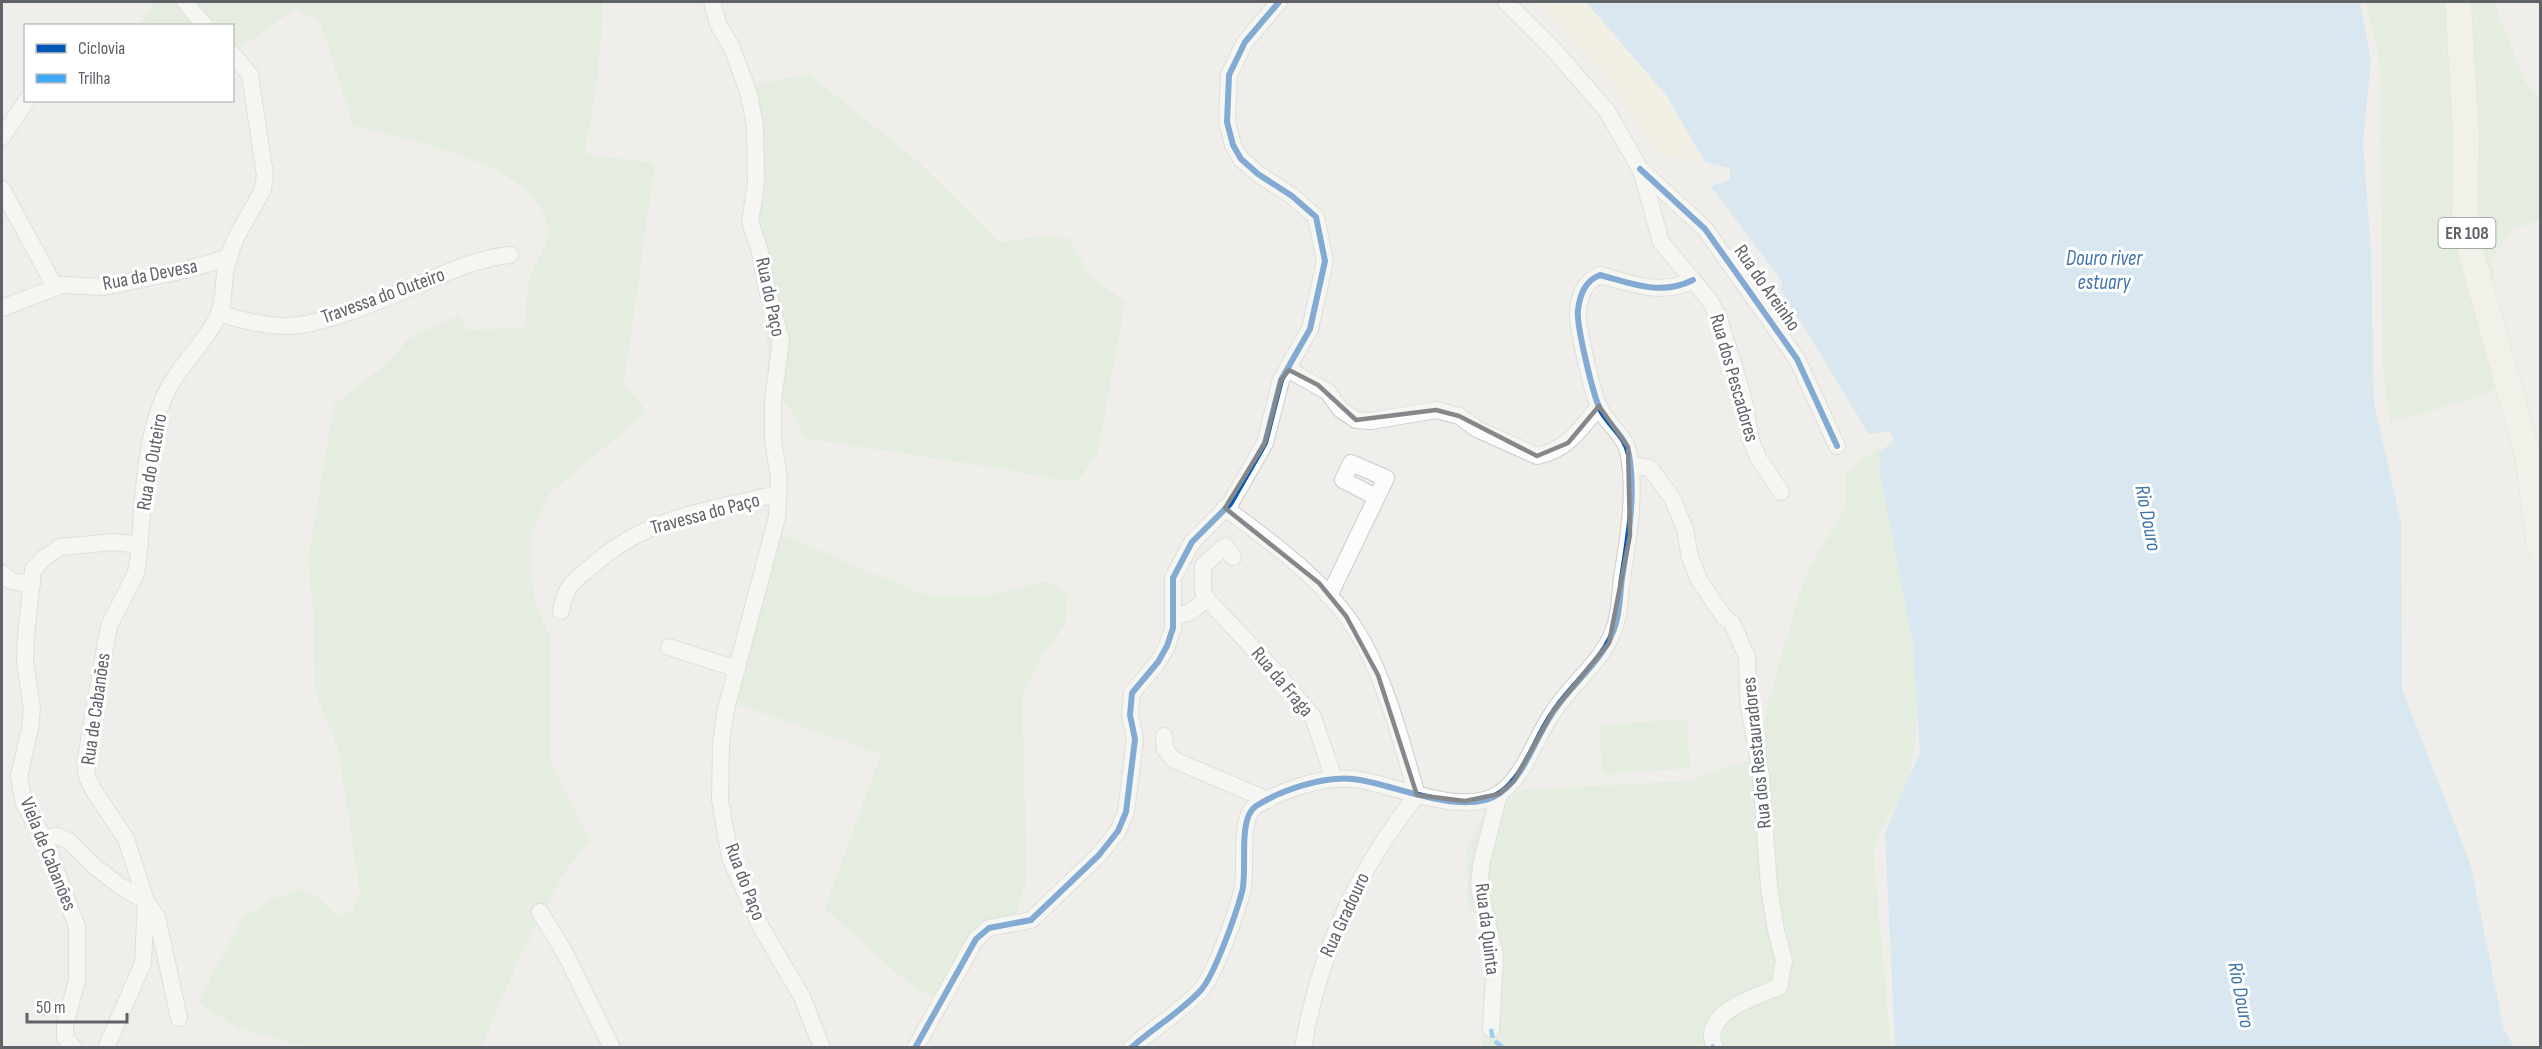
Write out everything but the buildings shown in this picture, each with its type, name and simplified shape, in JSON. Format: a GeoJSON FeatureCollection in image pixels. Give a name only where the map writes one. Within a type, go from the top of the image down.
{"type":"FeatureCollection","features":[{"type":"Feature","properties":{"kind":"main road","name":"ER 108"},"geometry":{"type":"LineString","coordinates":[[2458,2],[2466,136],[2465,220],[2471,252],[2528,456],[2541,550]]}},
{"type":"Feature","properties":{"kind":"street"},"geometry":{"type":"LineString","coordinates":[[184,2],[203,24]]}},
{"type":"Feature","properties":{"kind":"street","name":"Rua do Paço"},"geometry":{"type":"LineString","coordinates":[[712,2],[718,24],[732,48],[749,94],[755,127],[756,183],[750,222],[759,248],[768,293],[781,339],[773,401],[773,440],[778,478],[777,517],[737,669],[721,743],[720,800],[730,858],[761,927],[802,997],[822,1047]]}},
{"type":"Feature","properties":{"kind":"street"},"geometry":{"type":"LineString","coordinates":[[915,1047],[976,939],[990,928],[1031,920],[1099,855],[1118,831],[1126,812],[1135,739],[1130,715],[1132,693],[1158,662],[1167,646],[1173,628],[1173,578],[1185,552],[1206,526],[1225,508],[1265,443],[1281,380],[1289,370],[1310,329],[1325,261],[1321,231],[1316,217],[1309,209],[1241,159],[1233,145],[1227,122],[1229,75],[1245,42],[1279,2]]}},
{"type":"Feature","properties":{"kind":"street","name":"Rua do Areinho"},"geometry":{"type":"LineString","coordinates":[[1506,2],[1554,50],[1607,111],[1640,169],[1705,229],[1797,359],[1837,446]]}},
{"type":"Feature","properties":{"kind":"street","name":"Rua do Outeiro"},"geometry":{"type":"LineString","coordinates":[[140,545],[154,427],[165,395],[177,374],[198,349],[219,313],[230,257],[263,189],[265,175],[250,75],[234,55]]}},
{"type":"Feature","properties":{"kind":"street"},"geometry":{"type":"LineString","coordinates":[[2,137],[26,102]]}},
{"type":"Feature","properties":{"kind":"street","name":"Rua dos Pescadores"},"geometry":{"type":"LineString","coordinates":[[1640,169],[1661,242],[1710,301],[1719,318],[1743,396],[1751,441],[1759,459],[1781,492]]}},
{"type":"Feature","properties":{"kind":"street"},"geometry":{"type":"LineString","coordinates":[[2,189],[55,287]]}},
{"type":"Feature","properties":{"kind":"street","name":"Travessa do Outeiro"},"geometry":{"type":"LineString","coordinates":[[219,313],[246,322],[284,327],[325,320],[454,269],[495,256],[510,255]]}},
{"type":"Feature","properties":{"kind":"street","name":"Rua da Devesa"},"geometry":{"type":"LineString","coordinates":[[2,308],[62,285],[104,287],[186,270],[230,257]]}},
{"type":"Feature","properties":{"kind":"street"},"geometry":{"type":"LineString","coordinates":[[1131,1047],[1203,988],[1243,888],[1246,823],[1253,808],[1277,794],[1334,779],[1352,779],[1417,795],[1465,801],[1486,800],[1499,794],[1514,781],[1553,711],[1605,649],[1617,621],[1629,535],[1630,465],[1628,447],[1599,406],[1577,314],[1585,285],[1600,275],[1647,288],[1681,286],[1693,280]]}},
{"type":"Feature","properties":{"kind":"street"},"geometry":{"type":"LineString","coordinates":[[1289,370],[1329,392],[1340,409],[1356,420],[1371,421],[1436,410],[1459,416],[1477,429],[1537,456],[1547,454],[1568,443],[1599,406]]}},
{"type":"Feature","properties":{"kind":"street","name":"Rua dos Restauradores"},"geometry":{"type":"LineString","coordinates":[[1630,465],[1650,468],[1672,498],[1685,529],[1690,557],[1699,579],[1724,616],[1732,623],[1747,657],[1748,701],[1761,775],[1769,887],[1784,961],[1779,987],[1721,1015],[1713,1028],[1715,1046]]}},
{"type":"Feature","properties":{"kind":"street","name":"Travessa do Paço"},"geometry":{"type":"LineString","coordinates":[[561,611],[564,597],[576,577],[607,552],[644,530],[715,508],[778,494]]}},
{"type":"Feature","properties":{"kind":"street"},"geometry":{"type":"LineString","coordinates":[[1329,596],[1376,497]]}},
{"type":"Feature","properties":{"kind":"street"},"geometry":{"type":"LineString","coordinates":[[1225,508],[1319,583],[1364,644],[1378,675],[1417,795]]}},
{"type":"Feature","properties":{"kind":"street","name":"Viela de Cabanões"},"geometry":{"type":"LineString","coordinates":[[74,1047],[65,1038],[65,1026],[77,980],[77,927],[44,838],[24,804],[19,776],[30,729],[32,708],[26,653],[33,570],[44,558],[60,548],[114,542],[140,545]]}},
{"type":"Feature","properties":{"kind":"street","name":"Rua de Cabanões"},"geometry":{"type":"LineString","coordinates":[[140,545],[136,573],[109,626],[85,763],[87,777],[94,791],[126,839],[146,901],[157,916],[179,1018]]}},
{"type":"Feature","properties":{"kind":"street"},"geometry":{"type":"LineString","coordinates":[[1173,615],[1183,615],[1192,611],[1206,598],[1203,590],[1203,566],[1225,546],[1233,557]]}},
{"type":"Feature","properties":{"kind":"street"},"geometry":{"type":"LineString","coordinates":[[2,575],[11,581],[32,584]]}},
{"type":"Feature","properties":{"kind":"street","name":"Rua da Fraga"},"geometry":{"type":"LineString","coordinates":[[1206,598],[1281,678],[1313,717],[1334,779]]}},
{"type":"Feature","properties":{"kind":"street"},"geometry":{"type":"LineString","coordinates":[[669,647],[737,669]]}},
{"type":"Feature","properties":{"kind":"street"},"geometry":{"type":"LineString","coordinates":[[1164,736],[1165,749],[1174,759],[1268,800]]}},
{"type":"Feature","properties":{"kind":"street","name":"Rua da Quinta"},"geometry":{"type":"LineString","coordinates":[[1491,1029],[1495,956],[1479,888],[1481,864],[1499,794]]}},
{"type":"Feature","properties":{"kind":"street","name":"Rua Gradouro"},"geometry":{"type":"LineString","coordinates":[[1303,1047],[1310,1004],[1325,956],[1353,892],[1385,836],[1417,795]]}},
{"type":"Feature","properties":{"kind":"street"},"geometry":{"type":"LineString","coordinates":[[44,838],[57,836],[69,841],[103,873],[146,901]]}},
{"type":"Feature","properties":{"kind":"street","name":"Rua de Cabanões"},"geometry":{"type":"LineString","coordinates":[[106,1047],[142,963],[146,901]]}},
{"type":"Feature","properties":{"kind":"street"},"geometry":{"type":"LineString","coordinates":[[540,912],[565,953],[612,1047]]}},
{"type":"Feature","properties":{"kind":"highlighted area"},"geometry":{"type":"Polygon","coordinates":[[[1289,370],[1318,385],[1356,420],[1436,410],[1459,416],[1537,456],[1568,443],[1599,406],[1628,447],[1630,459],[1630,535],[1609,643],[1553,711],[1514,781],[1499,794],[1465,801],[1417,795],[1378,675],[1346,616],[1319,583],[1225,508],[1265,443],[1281,380],[1289,370]]]}},
{"type":"Feature","properties":{"kind":"green space"},"geometry":{"type":"Polygon","coordinates":[[[156,2],[602,2],[597,78],[584,154],[655,163],[624,384],[647,412],[550,493],[532,531],[531,573],[536,606],[551,638],[551,764],[590,840],[561,877],[519,959],[481,1047],[305,1047],[237,1027],[198,1003],[243,917],[273,899],[302,889],[319,898],[338,918],[353,910],[360,892],[338,748],[315,691],[314,615],[308,560],[334,405],[390,361],[408,339],[460,315],[467,330],[524,328],[529,282],[545,245],[547,222],[536,201],[517,183],[492,168],[433,146],[353,125],[321,24],[295,9],[234,52],[234,24],[140,24],[156,2]]]}},
{"type":"Feature","properties":{"kind":"green space"},"geometry":{"type":"Polygon","coordinates":[[[2366,2],[2494,2],[2526,84],[2540,99],[2540,219],[2509,231],[2492,259],[2496,323],[2516,364],[2489,393],[2390,423],[2383,370],[2379,56],[2366,2]]]}},
{"type":"Feature","properties":{"kind":"green space"},"geometry":{"type":"Polygon","coordinates":[[[809,74],[916,160],[1000,243],[1043,235],[1070,239],[1089,276],[1125,301],[1098,452],[1078,481],[1053,479],[1010,470],[805,438],[788,405],[770,398],[754,98],[751,85],[809,74]]]}},
{"type":"Feature","properties":{"kind":"green space"},"geometry":{"type":"Polygon","coordinates":[[[1880,448],[1926,685],[1919,695],[1915,743],[1907,790],[1884,825],[1873,849],[1891,1047],[1481,1047],[1485,1029],[1487,919],[1468,910],[1467,848],[1482,818],[1521,790],[1687,781],[1757,757],[1767,706],[1804,578],[1845,507],[1845,472],[1880,448]]]}},
{"type":"Feature","properties":{"kind":"green space"},"geometry":{"type":"Polygon","coordinates":[[[776,532],[924,595],[989,595],[1046,581],[1068,593],[1065,625],[1043,655],[1022,697],[1027,878],[1012,928],[981,927],[941,1003],[902,978],[825,908],[881,754],[731,702],[776,532]]]}},
{"type":"Feature","properties":{"kind":"green space"},"geometry":{"type":"Polygon","coordinates":[[[1687,719],[1690,768],[1603,774],[1599,725],[1687,719]]]}},
{"type":"Feature","properties":{"kind":"sand"},"geometry":{"type":"Polygon","coordinates":[[[1538,2],[1586,2],[1666,95],[1705,162],[1655,152],[1610,79],[1538,2]]]}},
{"type":"Feature","properties":{"kind":"water","name":"Douro river estuary"},"geometry":{"type":"Polygon","coordinates":[[[1586,2],[2360,2],[2371,61],[2363,142],[2371,251],[2374,403],[2401,523],[2402,689],[2471,866],[2504,1030],[2514,1047],[1895,1047],[1885,832],[1920,753],[1913,644],[1879,467],[1881,452],[1894,440],[1890,431],[1869,434],[1781,290],[1782,282],[1711,186],[1730,180],[1730,168],[1705,162],[1666,95],[1586,2]]]}},
{"type":"Feature","properties":{"kind":"marked path"},"geometry":{"type":"LineString","coordinates":[[1491,1029],[1493,1040],[1504,1048]]}},
{"type":"Feature","properties":{"kind":"cycle path"},"geometry":{"type":"LineString","coordinates":[[915,1048],[976,939],[989,928],[1031,920],[1099,855],[1118,831],[1126,812],[1135,739],[1130,715],[1132,693],[1158,662],[1167,646],[1173,628],[1173,578],[1192,542],[1230,504],[1265,443],[1281,380],[1310,329],[1325,261],[1316,217],[1292,196],[1258,174],[1241,159],[1233,145],[1227,122],[1229,75],[1245,42],[1279,2]]}},
{"type":"Feature","properties":{"kind":"cycle path"},"geometry":{"type":"LineString","coordinates":[[1640,169],[1705,229],[1747,288],[1797,359],[1837,446]]}},
{"type":"Feature","properties":{"kind":"cycle path"},"geometry":{"type":"LineString","coordinates":[[1131,1048],[1176,1013],[1207,982],[1219,958],[1242,892],[1245,833],[1250,812],[1256,806],[1303,785],[1341,779],[1369,782],[1448,801],[1485,800],[1500,793],[1516,777],[1560,702],[1605,648],[1616,623],[1619,607],[1630,517],[1631,470],[1627,448],[1621,436],[1600,409],[1593,390],[1578,318],[1582,293],[1587,284],[1600,275],[1635,285],[1658,288],[1681,285],[1693,280]]}},
{"type":"Feature","properties":{"kind":"water label","name":"Rio Douro"},"geometry":{"type":"Point","coordinates":[2148,518]}},
{"type":"Feature","properties":{"kind":"water label","name":"Rio Douro"},"geometry":{"type":"Point","coordinates":[2241,995]}}]}
